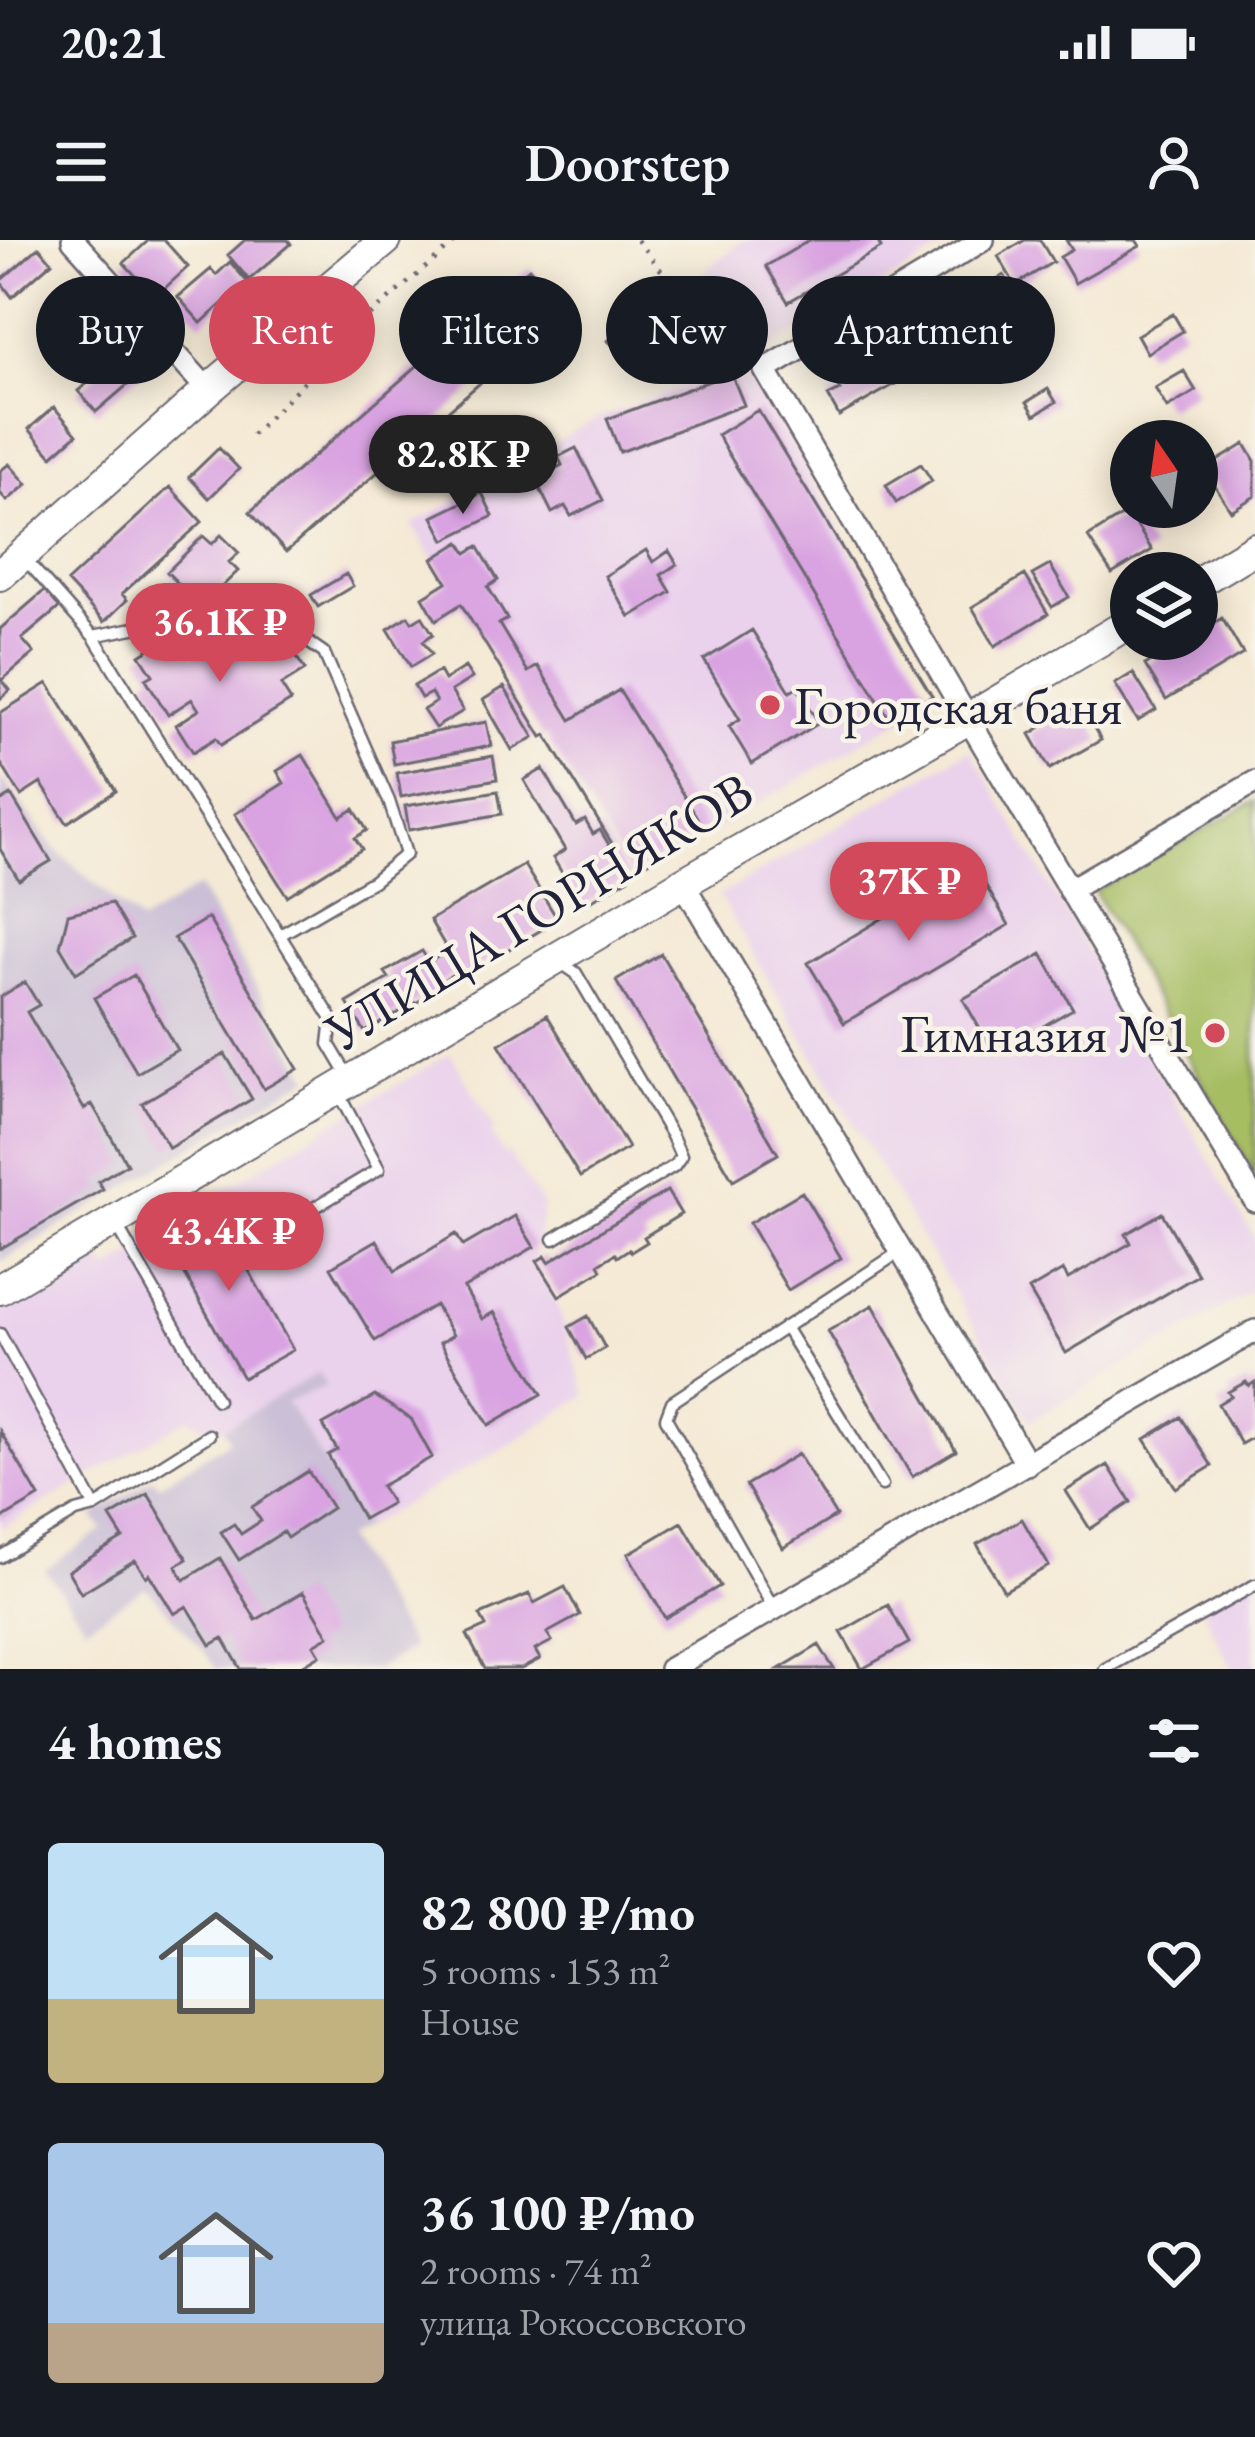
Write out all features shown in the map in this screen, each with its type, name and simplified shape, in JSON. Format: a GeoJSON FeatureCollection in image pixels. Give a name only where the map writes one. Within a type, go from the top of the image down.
{"type":"FeatureCollection","features":[{"type":"Feature","properties":{"kind":"street"},"geometry":{"type":"LineString","coordinates":[[73,240],[208,390]]}},
{"type":"Feature","properties":{"kind":"street"},"geometry":{"type":"LineString","coordinates":[[11,565],[386,240]]}},
{"type":"Feature","properties":{"kind":"street"},"geometry":{"type":"LineString","coordinates":[[768,368],[983,240]]}},
{"type":"Feature","properties":{"kind":"street"},"geometry":{"type":"LineString","coordinates":[[768,375],[1255,1201]]}},
{"type":"Feature","properties":{"kind":"street"},"geometry":{"type":"LineString","coordinates":[[1218,570],[1255,548]]}},
{"type":"Feature","properties":{"kind":"street","name":"УЛИЦА ГОРНЯКОВ"},"geometry":{"type":"LineString","coordinates":[[0,1289],[1110,634]]}},
{"type":"Feature","properties":{"kind":"street"},"geometry":{"type":"LineString","coordinates":[[1070,890],[1255,782]]}},
{"type":"Feature","properties":{"kind":"street"},"geometry":{"type":"LineString","coordinates":[[683,883],[1027,1464]]}},
{"type":"Feature","properties":{"kind":"street"},"geometry":{"type":"LineString","coordinates":[[670,1669],[1255,1331]]}},
{"type":"Feature","properties":{"kind":"lane"},"geometry":{"type":"LineString","coordinates":[[11,565],[93,636],[332,1019],[329,1044],[379,1169],[302,1215]]}},
{"type":"Feature","properties":{"kind":"lane"},"geometry":{"type":"LineString","coordinates":[[93,636],[188,617],[236,619],[288,628],[324,653],[389,801],[406,854],[373,881],[280,935]]}},
{"type":"Feature","properties":{"kind":"lane"},"geometry":{"type":"LineString","coordinates":[[554,1239],[674,1166],[680,1156],[576,973],[555,959]]}},
{"type":"Feature","properties":{"kind":"lane"},"geometry":{"type":"LineString","coordinates":[[115,1222],[217,1400]]}},
{"type":"Feature","properties":{"kind":"lane"},"geometry":{"type":"LineString","coordinates":[[774,1609],[666,1418],[672,1402],[901,1251]]}},
{"type":"Feature","properties":{"kind":"lane"},"geometry":{"type":"LineString","coordinates":[[785,1327],[882,1486]]}},
{"type":"Feature","properties":{"kind":"lane"},"geometry":{"type":"LineString","coordinates":[[0,1334],[94,1507]]}},
{"type":"Feature","properties":{"kind":"lane"},"geometry":{"type":"LineString","coordinates":[[0,1557],[76,1512],[94,1507],[209,1435]]}},
{"type":"Feature","properties":{"kind":"lane"},"geometry":{"type":"LineString","coordinates":[[1105,1669],[1255,1585]]}},
{"type":"Feature","properties":{"kind":"path"},"geometry":{"type":"LineString","coordinates":[[252,435],[363,321],[458,240]]}},
{"type":"Feature","properties":{"kind":"path"},"geometry":{"type":"LineString","coordinates":[[638,240],[667,276]]}},
{"type":"Feature","properties":{"kind":"shaded area"},"geometry":{"type":"Polygon","coordinates":[[[743,240],[959,240],[896,276],[792,276],[792,335],[768,349],[768,276],[699,276],[743,240]]]}},
{"type":"Feature","properties":{"kind":"shaded area"},"geometry":{"type":"Polygon","coordinates":[[[689,384],[750,384],[792,444],[934,699],[633,878],[412,525],[598,418],[689,384]]]}},
{"type":"Feature","properties":{"kind":"shaded area"},"geometry":{"type":"Polygon","coordinates":[[[970,749],[1255,1239],[1255,1289],[1030,1421],[719,896],[970,749]]]}},
{"type":"Feature","properties":{"kind":"shaded area"},"geometry":{"type":"Polygon","coordinates":[[[0,776],[56,850],[141,923],[198,887],[309,1077],[0,1262],[0,776]]]}},
{"type":"Feature","properties":{"kind":"shaded area"},"geometry":{"type":"Polygon","coordinates":[[[450,1053],[495,1128],[491,1133],[504,1155],[509,1154],[543,1206],[534,1260],[557,1304],[586,1395],[514,1442],[364,1527],[287,1401],[326,1385],[318,1373],[224,1429],[202,1426],[190,1417],[0,1529],[0,1309],[96,1253],[108,1270],[141,1251],[139,1240],[450,1053]]]}},
{"type":"Feature","properties":{"kind":"shaded area"},"geometry":{"type":"Polygon","coordinates":[[[319,1372],[326,1386],[287,1402],[364,1527],[345,1538],[412,1648],[376,1669],[216,1669],[146,1587],[86,1626],[45,1570],[103,1530],[93,1516],[153,1478],[159,1485],[230,1440],[224,1429],[319,1372]]]}},
{"type":"Feature","properties":{"kind":"shaded area"},"geometry":{"type":"Polygon","coordinates":[[[1255,1568],[1255,1669],[1232,1669],[1198,1600],[1255,1568]]]}},
{"type":"Feature","properties":{"kind":"green space","name":"Гимназия №1"},"geometry":{"type":"Polygon","coordinates":[[[1255,801],[1255,1176],[1094,891],[1255,801]]]}},
{"type":"Feature","properties":{"kind":"building"},"geometry":{"type":"Polygon","coordinates":[[[149,240],[164,240],[188,267],[178,276],[136,276],[124,263],[149,240]]]}},
{"type":"Feature","properties":{"kind":"building"},"geometry":{"type":"Polygon","coordinates":[[[245,240],[288,240],[291,244],[254,276],[246,276],[228,255],[245,240]]]}},
{"type":"Feature","properties":{"kind":"building"},"geometry":{"type":"Polygon","coordinates":[[[810,240],[877,240],[881,248],[833,276],[792,276],[792,300],[788,302],[766,266],[810,240]]]}},
{"type":"Feature","properties":{"kind":"building"},"geometry":{"type":"Polygon","coordinates":[[[1025,240],[1040,240],[1053,262],[1030,276],[1010,276],[998,256],[1025,240]]]}},
{"type":"Feature","properties":{"kind":"building"},"geometry":{"type":"Polygon","coordinates":[[[1066,240],[1136,240],[1140,246],[1075,283],[1060,257],[1072,250],[1066,240]]]}},
{"type":"Feature","properties":{"kind":"building"},"geometry":{"type":"Polygon","coordinates":[[[39,247],[52,262],[12,297],[0,281],[39,247]]]}},
{"type":"Feature","properties":{"kind":"building"},"geometry":{"type":"Polygon","coordinates":[[[230,262],[242,276],[209,276],[209,316],[201,323],[185,305],[185,291],[211,269],[216,275],[230,262]]]}},
{"type":"Feature","properties":{"kind":"building"},"geometry":{"type":"Polygon","coordinates":[[[1173,314],[1183,331],[1147,353],[1137,335],[1173,314]]]}},
{"type":"Feature","properties":{"kind":"building"},"geometry":{"type":"Polygon","coordinates":[[[1184,371],[1196,391],[1167,408],[1155,388],[1184,371]]]}},
{"type":"Feature","properties":{"kind":"building"},"geometry":{"type":"Polygon","coordinates":[[[399,382],[479,384],[286,552],[250,512],[399,382]]]}},
{"type":"Feature","properties":{"kind":"building"},"geometry":{"type":"Polygon","coordinates":[[[86,384],[129,384],[96,412],[78,391],[86,384]]]}},
{"type":"Feature","properties":{"kind":"building"},"geometry":{"type":"Polygon","coordinates":[[[701,384],[735,384],[744,405],[620,452],[607,419],[701,384]]]}},
{"type":"Feature","properties":{"kind":"building"},"geometry":{"type":"Polygon","coordinates":[[[837,384],[895,384],[839,416],[828,396],[840,390],[837,384]]]}},
{"type":"Feature","properties":{"kind":"building"},"geometry":{"type":"Polygon","coordinates":[[[1048,389],[1056,402],[1035,415],[1027,402],[1048,389]]]}},
{"type":"Feature","properties":{"kind":"building"},"geometry":{"type":"Polygon","coordinates":[[[54,407],[77,434],[52,456],[29,429],[54,407]]]}},
{"type":"Feature","properties":{"kind":"building"},"geometry":{"type":"Polygon","coordinates":[[[758,410],[932,696],[891,721],[717,435],[758,410]]]}},
{"type":"Feature","properties":{"kind":"building"},"geometry":{"type":"Polygon","coordinates":[[[1245,444],[1255,461],[1255,496],[1231,511],[1218,491],[1218,460],[1245,444]]]}},
{"type":"Feature","properties":{"kind":"building"},"geometry":{"type":"Polygon","coordinates":[[[219,448],[239,469],[209,498],[189,477],[219,448]]]}},
{"type":"Feature","properties":{"kind":"building"},"geometry":{"type":"Polygon","coordinates":[[[576,448],[603,500],[571,516],[565,506],[552,513],[535,479],[562,465],[558,457],[576,448]]]}},
{"type":"Feature","properties":{"kind":"building"},"geometry":{"type":"Polygon","coordinates":[[[9,464],[27,484],[7,501],[0,493],[0,471],[9,464]]]}},
{"type":"Feature","properties":{"kind":"building"},"geometry":{"type":"Polygon","coordinates":[[[921,464],[932,481],[896,503],[886,485],[921,464]]]}},
{"type":"Feature","properties":{"kind":"building"},"geometry":{"type":"Polygon","coordinates":[[[170,487],[202,522],[122,594],[127,600],[104,622],[67,582],[170,487]]]}},
{"type":"Feature","properties":{"kind":"building"},"geometry":{"type":"Polygon","coordinates":[[[482,493],[493,516],[445,540],[433,517],[482,493]]]}},
{"type":"Feature","properties":{"kind":"building"},"geometry":{"type":"Polygon","coordinates":[[[1110,523],[1110,528],[1138,528],[1152,550],[1110,552],[1110,571],[1088,537],[1110,523]]]}},
{"type":"Feature","properties":{"kind":"building"},"geometry":{"type":"Polygon","coordinates":[[[221,535],[239,553],[229,562],[238,571],[201,607],[167,572],[203,536],[212,544],[221,535]]]}},
{"type":"Feature","properties":{"kind":"building"},"geometry":{"type":"Polygon","coordinates":[[[460,542],[467,553],[478,546],[498,580],[488,587],[507,619],[499,624],[528,672],[538,666],[571,720],[619,690],[704,829],[630,873],[461,604],[436,620],[423,597],[447,582],[433,559],[460,542]]]}},
{"type":"Feature","properties":{"kind":"building"},"geometry":{"type":"Polygon","coordinates":[[[646,550],[653,562],[669,551],[677,564],[661,575],[671,592],[630,617],[605,576],[646,550]]]}},
{"type":"Feature","properties":{"kind":"building"},"geometry":{"type":"Polygon","coordinates":[[[1050,565],[1069,597],[1052,607],[1032,575],[1050,565]]]}},
{"type":"Feature","properties":{"kind":"building"},"geometry":{"type":"Polygon","coordinates":[[[346,574],[353,586],[318,607],[311,595],[346,574]]]}},
{"type":"Feature","properties":{"kind":"building"},"geometry":{"type":"Polygon","coordinates":[[[1025,575],[1048,614],[995,646],[972,607],[1025,575]]]}},
{"type":"Feature","properties":{"kind":"building"},"geometry":{"type":"Polygon","coordinates":[[[45,590],[60,607],[22,639],[34,653],[2,680],[10,690],[0,699],[0,629],[45,590]]]}},
{"type":"Feature","properties":{"kind":"building"},"geometry":{"type":"Polygon","coordinates":[[[408,616],[412,622],[422,616],[433,634],[423,641],[432,654],[411,667],[388,629],[408,616]]]}},
{"type":"Feature","properties":{"kind":"building"},"geometry":{"type":"Polygon","coordinates":[[[1222,618],[1243,654],[1166,700],[1145,665],[1153,660],[1218,660],[1218,620],[1222,618]]]}},
{"type":"Feature","properties":{"kind":"building"},"geometry":{"type":"Polygon","coordinates":[[[243,625],[265,660],[289,645],[305,670],[281,685],[291,701],[221,745],[216,738],[193,752],[176,725],[199,710],[192,699],[168,715],[146,679],[153,675],[140,655],[172,635],[185,654],[189,651],[193,657],[243,625]]]}},
{"type":"Feature","properties":{"kind":"building","name":"Городская баня"},"geometry":{"type":"Polygon","coordinates":[[[752,630],[790,691],[797,687],[819,723],[752,764],[729,726],[740,719],[704,660],[752,630]]]}},
{"type":"Feature","properties":{"kind":"building"},"geometry":{"type":"Polygon","coordinates":[[[465,667],[472,678],[451,691],[463,711],[435,728],[423,710],[436,702],[431,693],[421,698],[414,686],[439,671],[444,680],[465,667]]]}},
{"type":"Feature","properties":{"kind":"building"},"geometry":{"type":"Polygon","coordinates":[[[1133,673],[1156,710],[1138,721],[1115,684],[1133,673]]]}},
{"type":"Feature","properties":{"kind":"building"},"geometry":{"type":"Polygon","coordinates":[[[48,683],[116,791],[67,823],[41,783],[21,796],[0,762],[0,713],[48,683]]]}},
{"type":"Feature","properties":{"kind":"building"},"geometry":{"type":"Polygon","coordinates":[[[504,687],[534,737],[512,750],[483,700],[504,687]]]}},
{"type":"Feature","properties":{"kind":"building"},"geometry":{"type":"Polygon","coordinates":[[[1080,704],[1101,740],[1050,769],[1030,734],[1080,704]]]}},
{"type":"Feature","properties":{"kind":"building"},"geometry":{"type":"Polygon","coordinates":[[[486,722],[491,746],[394,764],[390,741],[486,722]]]}},
{"type":"Feature","properties":{"kind":"building"},"geometry":{"type":"Polygon","coordinates":[[[303,755],[341,817],[354,809],[367,830],[355,838],[362,849],[287,896],[235,814],[284,783],[277,771],[303,755]]]}},
{"type":"Feature","properties":{"kind":"building"},"geometry":{"type":"Polygon","coordinates":[[[493,756],[497,779],[401,797],[397,773],[493,756]]]}},
{"type":"Feature","properties":{"kind":"building"},"geometry":{"type":"Polygon","coordinates":[[[543,769],[576,825],[585,820],[593,834],[600,830],[629,878],[582,906],[553,858],[565,850],[524,780],[543,769]]]}},
{"type":"Feature","properties":{"kind":"building"},"geometry":{"type":"Polygon","coordinates":[[[498,791],[502,814],[409,830],[405,806],[498,791]]]}},
{"type":"Feature","properties":{"kind":"building"},"geometry":{"type":"Polygon","coordinates":[[[11,795],[51,861],[19,880],[0,849],[0,802],[11,795]]]}},
{"type":"Feature","properties":{"kind":"building"},"geometry":{"type":"Polygon","coordinates":[[[973,864],[1009,925],[844,1023],[808,963],[973,864]]]}},
{"type":"Feature","properties":{"kind":"building"},"geometry":{"type":"Polygon","coordinates":[[[524,865],[558,920],[463,976],[460,970],[442,981],[445,986],[365,1032],[347,1003],[389,978],[385,972],[422,951],[429,962],[448,951],[430,920],[524,865]]]}},
{"type":"Feature","properties":{"kind":"building"},"geometry":{"type":"Polygon","coordinates":[[[111,903],[132,938],[76,973],[60,946],[68,914],[111,903]]]}},
{"type":"Feature","properties":{"kind":"building"},"geometry":{"type":"Polygon","coordinates":[[[208,918],[298,1069],[264,1089],[174,938],[208,918]]]}},
{"type":"Feature","properties":{"kind":"building"},"geometry":{"type":"Polygon","coordinates":[[[661,954],[778,1154],[733,1180],[616,981],[661,954]]]}},
{"type":"Feature","properties":{"kind":"building"},"geometry":{"type":"Polygon","coordinates":[[[1042,954],[1073,1009],[994,1054],[963,999],[1042,954]]]}},
{"type":"Feature","properties":{"kind":"building"},"geometry":{"type":"Polygon","coordinates":[[[134,975],[177,1050],[137,1073],[94,998],[134,975]]]}},
{"type":"Feature","properties":{"kind":"building"},"geometry":{"type":"Polygon","coordinates":[[[25,982],[39,1005],[27,1012],[84,1109],[92,1104],[127,1164],[98,1181],[103,1189],[0,1249],[0,997],[25,982]]]}},
{"type":"Feature","properties":{"kind":"building"},"geometry":{"type":"Polygon","coordinates":[[[547,1015],[628,1148],[580,1177],[499,1044],[547,1015]]]}},
{"type":"Feature","properties":{"kind":"building"},"geometry":{"type":"Polygon","coordinates":[[[225,1054],[252,1099],[169,1148],[142,1103],[225,1054]]]}},
{"type":"Feature","properties":{"kind":"building"},"geometry":{"type":"Polygon","coordinates":[[[667,1191],[681,1214],[644,1237],[647,1242],[631,1252],[615,1254],[599,1264],[602,1270],[559,1296],[537,1261],[545,1256],[549,1262],[667,1191]]]}},
{"type":"Feature","properties":{"kind":"building"},"geometry":{"type":"Polygon","coordinates":[[[802,1192],[841,1258],[788,1290],[749,1223],[802,1192]]]}},
{"type":"Feature","properties":{"kind":"building"},"geometry":{"type":"Polygon","coordinates":[[[216,1211],[293,1350],[243,1378],[165,1239],[216,1211]]]}},
{"type":"Feature","properties":{"kind":"building"},"geometry":{"type":"Polygon","coordinates":[[[1162,1213],[1198,1275],[1066,1353],[1029,1290],[1063,1270],[1068,1279],[1131,1243],[1126,1234],[1162,1213]]]}},
{"type":"Feature","properties":{"kind":"building"},"geometry":{"type":"Polygon","coordinates":[[[515,1216],[534,1247],[464,1288],[482,1319],[494,1312],[542,1394],[489,1425],[440,1343],[453,1335],[435,1305],[375,1341],[331,1267],[377,1240],[395,1271],[456,1234],[463,1246],[515,1216]]]}},
{"type":"Feature","properties":{"kind":"building"},"geometry":{"type":"Polygon","coordinates":[[[873,1305],[956,1451],[912,1477],[828,1331],[873,1305]]]}},
{"type":"Feature","properties":{"kind":"building"},"geometry":{"type":"Polygon","coordinates":[[[588,1316],[605,1348],[586,1359],[569,1327],[588,1316]]]}},
{"type":"Feature","properties":{"kind":"building"},"geometry":{"type":"Polygon","coordinates":[[[1246,1382],[1249,1386],[1255,1382],[1255,1436],[1241,1444],[1218,1404],[1246,1382]]]}},
{"type":"Feature","properties":{"kind":"building"},"geometry":{"type":"Polygon","coordinates":[[[375,1396],[411,1419],[432,1457],[381,1486],[391,1503],[363,1519],[328,1455],[337,1450],[323,1425],[375,1396]]]}},
{"type":"Feature","properties":{"kind":"building"},"geometry":{"type":"Polygon","coordinates":[[[1181,1417],[1212,1466],[1176,1488],[1145,1439],[1181,1417]]]}},
{"type":"Feature","properties":{"kind":"building"},"geometry":{"type":"Polygon","coordinates":[[[0,1431],[39,1497],[0,1520],[0,1431]]]}},
{"type":"Feature","properties":{"kind":"building"},"geometry":{"type":"Polygon","coordinates":[[[798,1454],[836,1516],[783,1548],[746,1485],[798,1454]]]}},
{"type":"Feature","properties":{"kind":"building"},"geometry":{"type":"Polygon","coordinates":[[[1108,1465],[1131,1502],[1090,1529],[1066,1491],[1108,1465]]]}},
{"type":"Feature","properties":{"kind":"building"},"geometry":{"type":"Polygon","coordinates":[[[308,1471],[332,1508],[287,1538],[283,1532],[239,1560],[221,1532],[234,1524],[241,1534],[261,1521],[252,1507],[308,1471]]]}},
{"type":"Feature","properties":{"kind":"building"},"geometry":{"type":"Polygon","coordinates":[[[148,1494],[187,1559],[176,1566],[184,1580],[220,1558],[256,1620],[303,1592],[329,1636],[314,1645],[320,1655],[297,1669],[241,1669],[223,1638],[211,1645],[187,1606],[174,1614],[135,1560],[81,1593],[68,1571],[123,1538],[110,1517],[148,1494]]]}},
{"type":"Feature","properties":{"kind":"building"},"geometry":{"type":"Polygon","coordinates":[[[1022,1519],[1049,1566],[1004,1591],[977,1544],[1022,1519]]]}},
{"type":"Feature","properties":{"kind":"building"},"geometry":{"type":"Polygon","coordinates":[[[682,1522],[720,1586],[665,1618],[628,1554],[682,1522]]]}},
{"type":"Feature","properties":{"kind":"building"},"geometry":{"type":"Polygon","coordinates":[[[565,1587],[580,1615],[547,1633],[552,1641],[535,1650],[540,1659],[521,1669],[485,1669],[467,1635],[486,1626],[480,1615],[529,1594],[534,1603],[565,1587]]]}},
{"type":"Feature","properties":{"kind":"building"},"geometry":{"type":"Polygon","coordinates":[[[888,1605],[909,1643],[862,1669],[841,1632],[888,1605]]]}},
{"type":"Feature","properties":{"kind":"building"},"geometry":{"type":"Polygon","coordinates":[[[819,1645],[834,1669],[779,1669],[819,1645]]]}},
{"type":"Feature","properties":{"kind":"place","name":"Городская баня"},"geometry":{"type":"Point","coordinates":[770,705]}},
{"type":"Feature","properties":{"kind":"place","name":"Гимназия №1"},"geometry":{"type":"Point","coordinates":[1215,1033]}}]}
